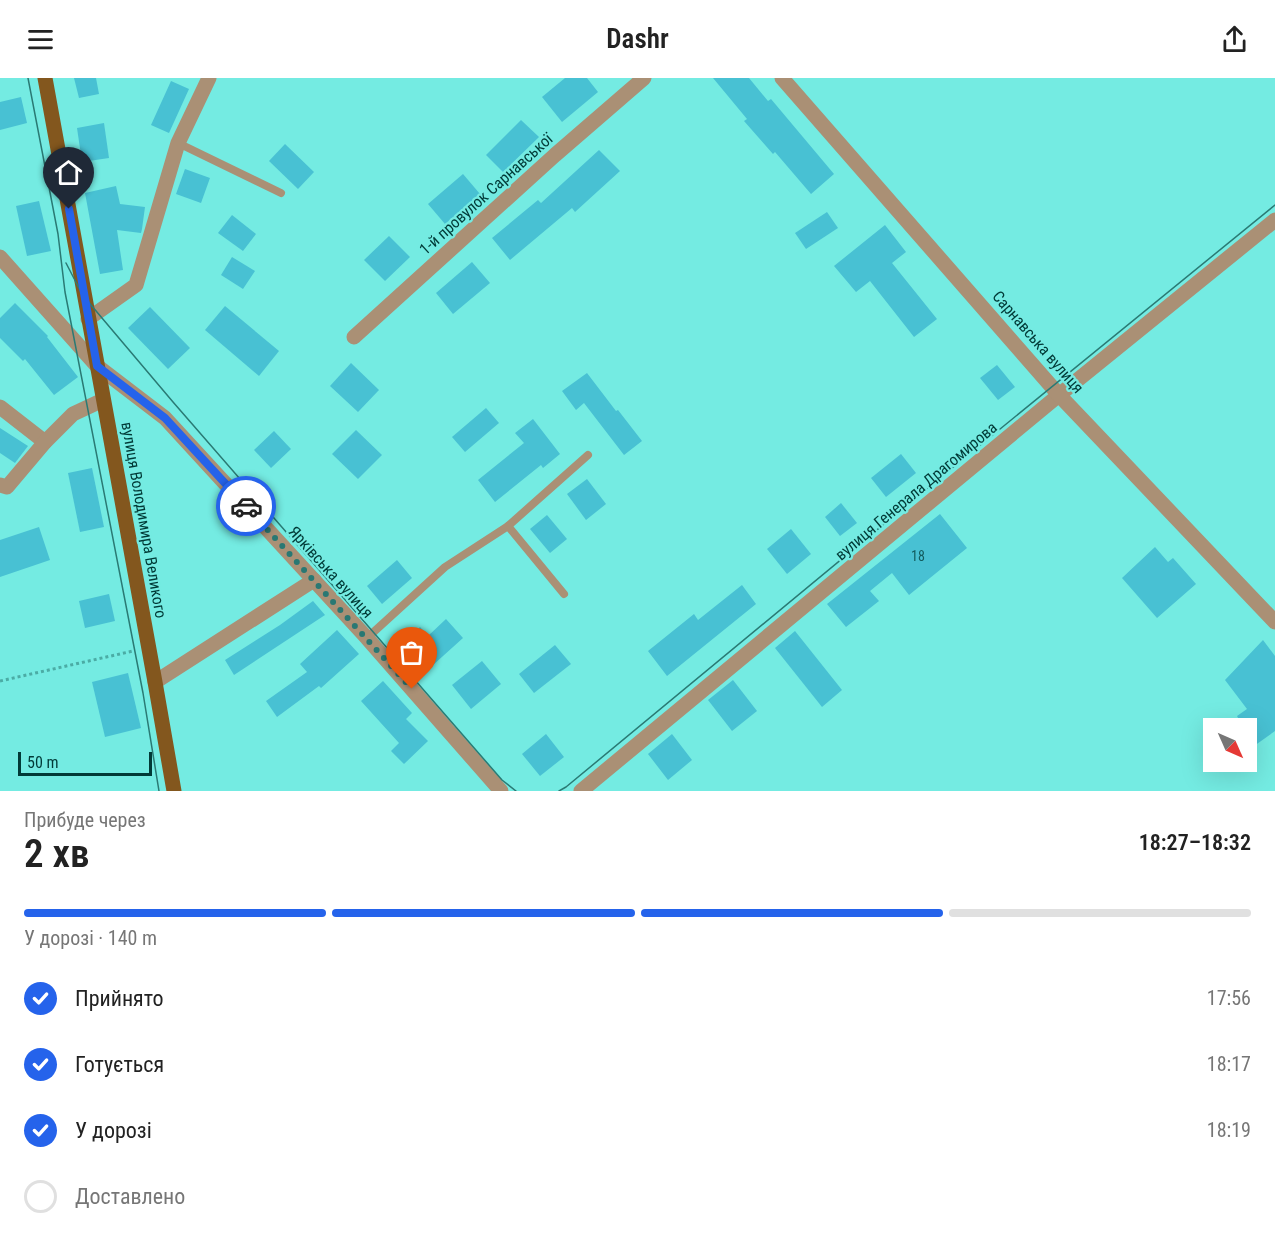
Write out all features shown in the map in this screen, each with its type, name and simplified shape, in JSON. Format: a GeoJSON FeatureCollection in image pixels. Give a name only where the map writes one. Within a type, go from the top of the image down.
{"type":"FeatureCollection","features":[{"type":"Feature","properties":{"kind":"main road","name":"вулиця Володимира Великого"},"geometry":{"type":"LineString","coordinates":[[45,78],[174,791]]}},
{"type":"Feature","properties":{"kind":"street"},"geometry":{"type":"LineString","coordinates":[[88,319],[136,285],[178,143],[209,78]]}},
{"type":"Feature","properties":{"kind":"street","name":"1-й провулок Сарнавської"},"geometry":{"type":"LineString","coordinates":[[354,337],[555,155],[644,78]]}},
{"type":"Feature","properties":{"kind":"street","name":"Сарнавська вулиця"},"geometry":{"type":"LineString","coordinates":[[782,78],[1059,395],[1275,622]]}},
{"type":"Feature","properties":{"kind":"street","name":"вулиця Генерала Драгомирова"},"geometry":{"type":"LineString","coordinates":[[581,791],[1059,395],[1275,220]]}},
{"type":"Feature","properties":{"kind":"street","name":"Ярківська вулиця"},"geometry":{"type":"LineString","coordinates":[[0,257],[97,366],[165,418],[314,580],[501,791]]}},
{"type":"Feature","properties":{"kind":"street"},"geometry":{"type":"LineString","coordinates":[[0,485],[7,487],[45,442],[74,414],[103,400]]}},
{"type":"Feature","properties":{"kind":"street"},"geometry":{"type":"LineString","coordinates":[[0,407],[45,442]]}},
{"type":"Feature","properties":{"kind":"street"},"geometry":{"type":"LineString","coordinates":[[155,682],[314,580]]}},
{"type":"Feature","properties":{"kind":"lane"},"geometry":{"type":"LineString","coordinates":[[178,143],[281,193]]}},
{"type":"Feature","properties":{"kind":"lane"},"geometry":{"type":"LineString","coordinates":[[367,639],[445,567],[508,526],[588,455]]}},
{"type":"Feature","properties":{"kind":"lane"},"geometry":{"type":"LineString","coordinates":[[508,526],[564,594]]}},
{"type":"Feature","properties":{"kind":"path"},"geometry":{"type":"LineString","coordinates":[[0,681],[149,647]]}},
{"type":"Feature","properties":{"kind":"building"},"geometry":{"type":"Polygon","coordinates":[[[74,78],[96,78],[99,94],[79,98],[74,78]]]}},
{"type":"Feature","properties":{"kind":"building"},"geometry":{"type":"Polygon","coordinates":[[[565,78],[587,78],[598,92],[562,122],[542,97],[565,78]]]}},
{"type":"Feature","properties":{"kind":"building"},"geometry":{"type":"Polygon","coordinates":[[[713,78],[749,78],[768,101],[771,99],[834,174],[811,194],[775,152],[773,154],[744,121],[747,119],[713,78]]]}},
{"type":"Feature","properties":{"kind":"building"},"geometry":{"type":"Polygon","coordinates":[[[171,81],[189,89],[169,133],[151,125],[171,81]]]}},
{"type":"Feature","properties":{"kind":"building"},"geometry":{"type":"Polygon","coordinates":[[[21,97],[27,123],[0,130],[0,102],[21,97]]]}},
{"type":"Feature","properties":{"kind":"building"},"geometry":{"type":"Polygon","coordinates":[[[521,120],[539,137],[503,172],[486,155],[521,120]]]}},
{"type":"Feature","properties":{"kind":"building"},"geometry":{"type":"Polygon","coordinates":[[[104,123],[109,158],[82,162],[77,128],[104,123]]]}},
{"type":"Feature","properties":{"kind":"building"},"geometry":{"type":"Polygon","coordinates":[[[285,144],[314,172],[298,189],[269,161],[285,144]]]}},
{"type":"Feature","properties":{"kind":"building"},"geometry":{"type":"Polygon","coordinates":[[[599,150],[620,171],[575,212],[572,208],[510,260],[492,238],[538,200],[541,203],[599,150]]]}},
{"type":"Feature","properties":{"kind":"building"},"geometry":{"type":"Polygon","coordinates":[[[185,169],[210,178],[201,203],[176,194],[185,169]]]}},
{"type":"Feature","properties":{"kind":"building"},"geometry":{"type":"Polygon","coordinates":[[[463,174],[480,194],[445,224],[428,204],[463,174]]]}},
{"type":"Feature","properties":{"kind":"building"},"geometry":{"type":"Polygon","coordinates":[[[116,186],[120,204],[145,207],[142,229],[141,233],[117,230],[123,270],[100,274],[85,193],[116,186]]]}},
{"type":"Feature","properties":{"kind":"building"},"geometry":{"type":"Polygon","coordinates":[[[39,201],[51,251],[27,256],[16,206],[39,201]]]}},
{"type":"Feature","properties":{"kind":"building"},"geometry":{"type":"Polygon","coordinates":[[[827,212],[838,228],[806,249],[795,233],[827,212]]]}},
{"type":"Feature","properties":{"kind":"building"},"geometry":{"type":"Polygon","coordinates":[[[232,215],[256,234],[243,251],[218,233],[232,215]]]}},
{"type":"Feature","properties":{"kind":"building"},"geometry":{"type":"Polygon","coordinates":[[[885,225],[906,252],[892,263],[937,319],[914,337],[870,281],[856,292],[834,266],[885,225]]]}},
{"type":"Feature","properties":{"kind":"building"},"geometry":{"type":"Polygon","coordinates":[[[389,236],[410,257],[385,281],[364,260],[389,236]]]}},
{"type":"Feature","properties":{"kind":"building"},"geometry":{"type":"Polygon","coordinates":[[[232,257],[255,271],[243,289],[221,275],[232,257]]]}},
{"type":"Feature","properties":{"kind":"building"},"geometry":{"type":"Polygon","coordinates":[[[472,262],[490,283],[453,314],[436,293],[472,262]]]}},
{"type":"Feature","properties":{"kind":"building"},"geometry":{"type":"Polygon","coordinates":[[[15,303],[48,336],[78,377],[54,395],[25,359],[23,361],[0,338],[0,318],[15,303]]]}},
{"type":"Feature","properties":{"kind":"building"},"geometry":{"type":"Polygon","coordinates":[[[225,306],[279,351],[259,376],[205,330],[225,306]]]}},
{"type":"Feature","properties":{"kind":"building"},"geometry":{"type":"Polygon","coordinates":[[[150,307],[190,348],[168,369],[128,328],[150,307]]]}},
{"type":"Feature","properties":{"kind":"building"},"geometry":{"type":"Polygon","coordinates":[[[351,363],[379,390],[358,412],[330,386],[351,363]]]}},
{"type":"Feature","properties":{"kind":"building"},"geometry":{"type":"Polygon","coordinates":[[[997,365],[1015,387],[998,400],[980,378],[997,365]]]}},
{"type":"Feature","properties":{"kind":"building"},"geometry":{"type":"Polygon","coordinates":[[[587,373],[642,441],[624,455],[584,403],[576,410],[562,391],[587,373]]]}},
{"type":"Feature","properties":{"kind":"building"},"geometry":{"type":"Polygon","coordinates":[[[486,408],[499,423],[465,452],[452,437],[486,408]]]}},
{"type":"Feature","properties":{"kind":"building"},"geometry":{"type":"Polygon","coordinates":[[[533,419],[560,454],[543,468],[541,465],[495,502],[478,480],[524,443],[515,433],[533,419]]]}},
{"type":"Feature","properties":{"kind":"building"},"geometry":{"type":"Polygon","coordinates":[[[0,428],[28,446],[15,463],[0,453],[0,428]]]}},
{"type":"Feature","properties":{"kind":"building"},"geometry":{"type":"Polygon","coordinates":[[[356,430],[382,455],[358,479],[332,454],[356,430]]]}},
{"type":"Feature","properties":{"kind":"building"},"geometry":{"type":"Polygon","coordinates":[[[274,431],[291,449],[271,468],[254,450],[274,431]]]}},
{"type":"Feature","properties":{"kind":"building"},"geometry":{"type":"Polygon","coordinates":[[[901,454],[916,473],[886,497],[871,478],[901,454]]]}},
{"type":"Feature","properties":{"kind":"building"},"geometry":{"type":"Polygon","coordinates":[[[92,468],[104,527],[80,532],[68,473],[92,468]]]}},
{"type":"Feature","properties":{"kind":"building"},"geometry":{"type":"Polygon","coordinates":[[[587,479],[606,504],[586,520],[567,494],[587,479]]]}},
{"type":"Feature","properties":{"kind":"building"},"geometry":{"type":"Polygon","coordinates":[[[841,503],[857,523],[840,536],[825,517],[841,503]]]}},
{"type":"Feature","properties":{"kind":"building"},"geometry":{"type":"Polygon","coordinates":[[[940,514],[967,548],[909,595],[892,573],[870,591],[879,601],[846,627],[827,604],[940,514]]]}},
{"type":"Feature","properties":{"kind":"building"},"geometry":{"type":"Polygon","coordinates":[[[547,515],[567,539],[550,553],[530,529],[547,515]]]}},
{"type":"Feature","properties":{"kind":"building"},"geometry":{"type":"Polygon","coordinates":[[[39,527],[50,560],[0,577],[0,540],[39,527]]]}},
{"type":"Feature","properties":{"kind":"building"},"geometry":{"type":"Polygon","coordinates":[[[791,529],[811,554],[787,574],[767,549],[791,529]]]}},
{"type":"Feature","properties":{"kind":"building"},"geometry":{"type":"Polygon","coordinates":[[[1155,547],[1168,562],[1173,558],[1196,584],[1157,618],[1122,578],[1155,547]]]}},
{"type":"Feature","properties":{"kind":"building"},"geometry":{"type":"Polygon","coordinates":[[[397,560],[412,578],[382,604],[367,586],[397,560]]]}},
{"type":"Feature","properties":{"kind":"building"},"geometry":{"type":"Polygon","coordinates":[[[742,585],[756,604],[667,676],[648,651],[694,614],[698,620],[742,585]]]}},
{"type":"Feature","properties":{"kind":"building"},"geometry":{"type":"Polygon","coordinates":[[[109,594],[115,621],[85,628],[79,601],[109,594]]]}},
{"type":"Feature","properties":{"kind":"building"},"geometry":{"type":"Polygon","coordinates":[[[313,601],[325,615],[234,675],[225,660],[313,601]]]}},
{"type":"Feature","properties":{"kind":"building"},"geometry":{"type":"Polygon","coordinates":[[[446,619],[463,638],[433,665],[409,638],[420,627],[428,636],[446,619]]]}},
{"type":"Feature","properties":{"kind":"building"},"geometry":{"type":"Polygon","coordinates":[[[337,630],[359,654],[321,688],[319,686],[277,717],[266,701],[307,672],[300,664],[337,630]]]}},
{"type":"Feature","properties":{"kind":"building"},"geometry":{"type":"Polygon","coordinates":[[[795,631],[842,690],[822,707],[775,648],[795,631]]]}},
{"type":"Feature","properties":{"kind":"building"},"geometry":{"type":"Polygon","coordinates":[[[1263,640],[1275,656],[1275,731],[1257,744],[1257,718],[1238,718],[1237,716],[1247,709],[1225,680],[1263,640]]]}},
{"type":"Feature","properties":{"kind":"building"},"geometry":{"type":"Polygon","coordinates":[[[555,645],[571,664],[534,693],[519,674],[555,645]]]}},
{"type":"Feature","properties":{"kind":"building"},"geometry":{"type":"Polygon","coordinates":[[[482,661],[501,684],[471,709],[452,685],[482,661]]]}},
{"type":"Feature","properties":{"kind":"building"},"geometry":{"type":"Polygon","coordinates":[[[128,673],[141,728],[105,737],[92,682],[128,673]]]}},
{"type":"Feature","properties":{"kind":"building"},"geometry":{"type":"Polygon","coordinates":[[[733,680],[757,711],[732,731],[708,700],[733,680]]]}},
{"type":"Feature","properties":{"kind":"building"},"geometry":{"type":"Polygon","coordinates":[[[383,681],[412,713],[406,719],[428,741],[404,764],[391,751],[399,743],[361,701],[383,681]]]}},
{"type":"Feature","properties":{"kind":"building"},"geometry":{"type":"Polygon","coordinates":[[[546,734],[564,757],[540,776],[522,754],[546,734]]]}},
{"type":"Feature","properties":{"kind":"building"},"geometry":{"type":"Polygon","coordinates":[[[672,734],[692,760],[668,780],[648,754],[672,734]]]}},
{"type":"Feature","properties":{"kind":"tram line"},"geometry":{"type":"LineString","coordinates":[[28,78],[58,234],[65,292],[143,693],[159,791]]}},
{"type":"Feature","properties":{"kind":"tram line"},"geometry":{"type":"LineString","coordinates":[[559,791],[1275,205]]}},
{"type":"Feature","properties":{"kind":"tram line"},"geometry":{"type":"LineString","coordinates":[[66,263],[91,305],[173,402],[502,780],[516,791]]}},
{"type":"Feature","properties":{"kind":"way so far"},"geometry":{"type":"LineString","coordinates":[[246,506],[412,689]]}},
{"type":"Feature","properties":{"kind":"route"},"geometry":{"type":"LineString","coordinates":[[69,209],[97,366],[165,418],[246,506]]}}]}
